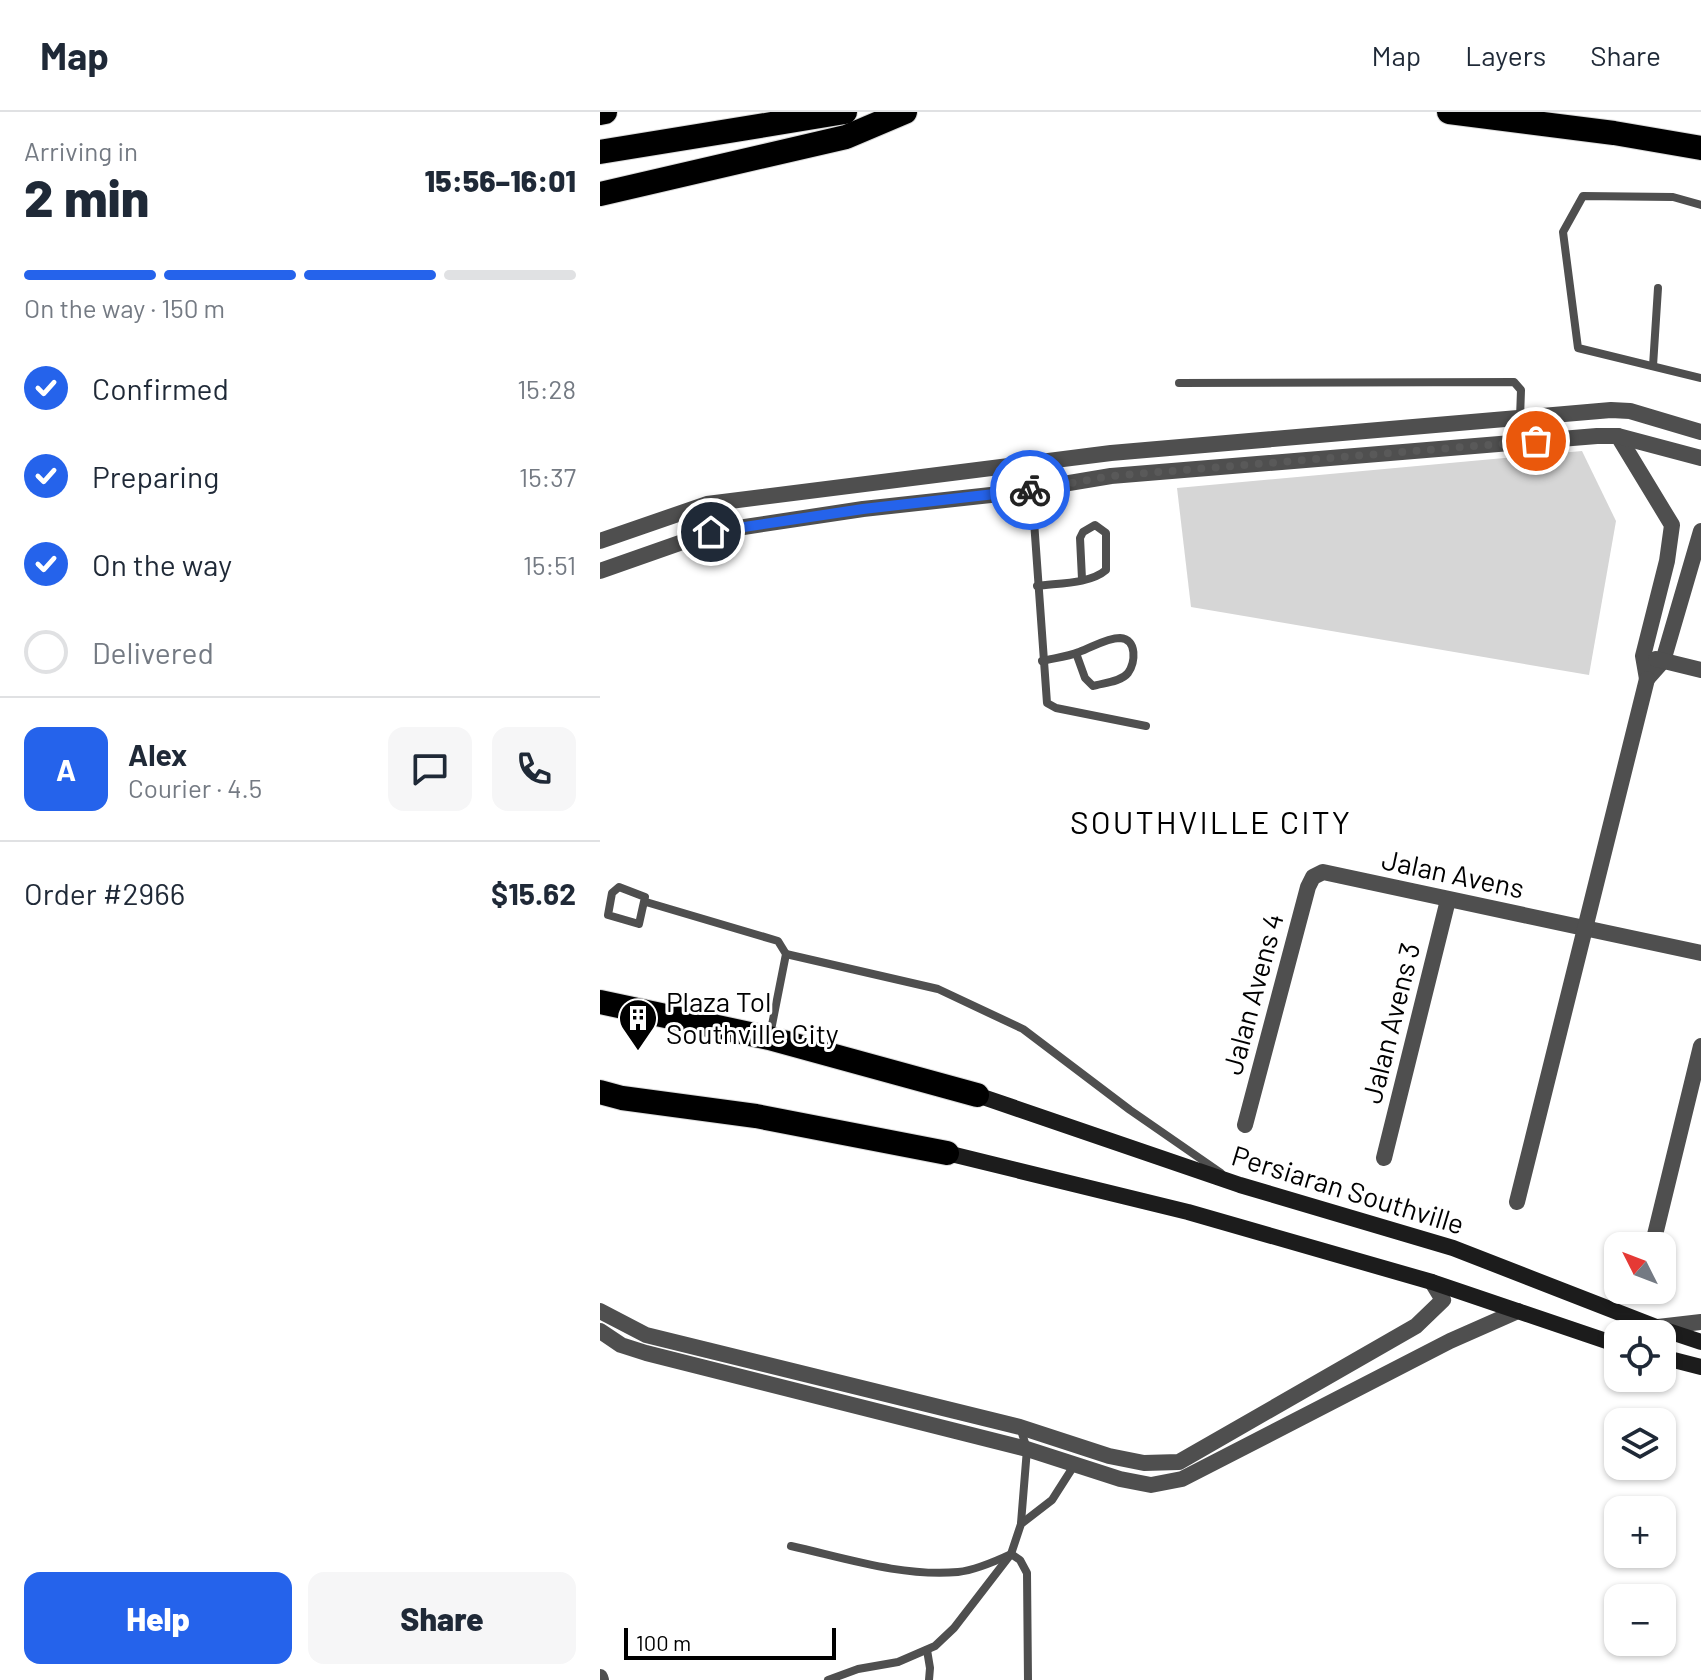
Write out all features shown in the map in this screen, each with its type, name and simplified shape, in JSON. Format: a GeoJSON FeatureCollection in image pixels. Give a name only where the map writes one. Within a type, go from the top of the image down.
{"type":"FeatureCollection","features":[{"type":"Feature","properties":{"kind":"highway"},"geometry":{"type":"LineString","coordinates":[[600,152],[845,112]]}},
{"type":"Feature","properties":{"kind":"highway"},"geometry":{"type":"LineString","coordinates":[[600,194],[846,137],[905,112]]}},
{"type":"Feature","properties":{"kind":"highway"},"geometry":{"type":"LineString","coordinates":[[1449,112],[1614,133],[1701,148]]}},
{"type":"Feature","properties":{"kind":"highway"},"geometry":{"type":"LineString","coordinates":[[600,1002],[769,1038],[977,1095]]}},
{"type":"Feature","properties":{"kind":"highway"},"geometry":{"type":"LineString","coordinates":[[600,1092],[622,1098],[756,1116],[947,1153]]}},
{"type":"Feature","properties":{"kind":"main road","name":"Persiaran Southville"},"geometry":{"type":"LineString","coordinates":[[977,1095],[1240,1185],[1453,1248],[1638,1320]]}},
{"type":"Feature","properties":{"kind":"main road"},"geometry":{"type":"LineString","coordinates":[[947,1153],[1188,1212],[1432,1282],[1604,1340]]}},
{"type":"Feature","properties":{"kind":"main road","name":"Persiaran Southville"},"geometry":{"type":"LineString","coordinates":[[1676,1334],[1701,1342]]}},
{"type":"Feature","properties":{"kind":"main road"},"geometry":{"type":"LineString","coordinates":[[1676,1361],[1701,1367]]}},
{"type":"Feature","properties":{"kind":"street"},"geometry":{"type":"LineString","coordinates":[[600,541],[707,504],[1111,453],[1630,411],[1701,432]]}},
{"type":"Feature","properties":{"kind":"street"},"geometry":{"type":"LineString","coordinates":[[600,571],[711,532],[863,509],[1030,490],[1111,476],[1618,436],[1701,458]]}},
{"type":"Feature","properties":{"kind":"street"},"geometry":{"type":"LineString","coordinates":[[1517,1202],[1647,679],[1643,656],[1667,561],[1672,525],[1618,436]]}},
{"type":"Feature","properties":{"kind":"street"},"geometry":{"type":"LineString","coordinates":[[707,504],[711,532]]}},
{"type":"Feature","properties":{"kind":"street"},"geometry":{"type":"LineString","coordinates":[[1647,679],[1663,661],[1701,531]]}},
{"type":"Feature","properties":{"kind":"street"},"geometry":{"type":"LineString","coordinates":[[1667,561],[1690,565]]}},
{"type":"Feature","properties":{"kind":"street"},"geometry":{"type":"LineString","coordinates":[[1653,611],[1676,616]]}},
{"type":"Feature","properties":{"kind":"street"},"geometry":{"type":"LineString","coordinates":[[1643,656],[1701,670]]}},
{"type":"Feature","properties":{"kind":"street","name":"Jalan Avens"},"geometry":{"type":"LineString","coordinates":[[1313,877],[1323,872],[1701,953]]}},
{"type":"Feature","properties":{"kind":"street","name":"Jalan Avens 4"},"geometry":{"type":"LineString","coordinates":[[1245,1125],[1313,877]]}},
{"type":"Feature","properties":{"kind":"street","name":"Jalan Avens 3"},"geometry":{"type":"LineString","coordinates":[[1384,1158],[1448,900]]}},
{"type":"Feature","properties":{"kind":"street"},"geometry":{"type":"LineString","coordinates":[[1656,1232],[1701,1046]]}},
{"type":"Feature","properties":{"kind":"street"},"geometry":{"type":"LineString","coordinates":[[600,1311],[646,1335],[1020,1427],[1109,1456],[1144,1463],[1179,1462],[1416,1326],[1443,1300],[1432,1282]]}},
{"type":"Feature","properties":{"kind":"street"},"geometry":{"type":"LineString","coordinates":[[600,1331],[621,1345],[646,1353],[1027,1449],[1120,1479],[1151,1485],[1182,1479],[1450,1341],[1518,1311]]}},
{"type":"Feature","properties":{"kind":"street"},"geometry":{"type":"LineString","coordinates":[[1676,1325],[1701,1322]]}},
{"type":"Feature","properties":{"kind":"lane"},"geometry":{"type":"LineString","coordinates":[[1701,205],[1673,197],[1583,196],[1563,232],[1578,348],[1701,378]]}},
{"type":"Feature","properties":{"kind":"lane"},"geometry":{"type":"LineString","coordinates":[[1653,366],[1658,288]]}},
{"type":"Feature","properties":{"kind":"lane"},"geometry":{"type":"LineString","coordinates":[[1179,383],[1514,382],[1521,390],[1520,418]]}},
{"type":"Feature","properties":{"kind":"lane"},"geometry":{"type":"LineString","coordinates":[[1030,465],[1047,703],[1056,708],[1146,726]]}},
{"type":"Feature","properties":{"kind":"lane"},"geometry":{"type":"LineString","coordinates":[[1037,586],[1099,577],[1106,570],[1106,533],[1095,525],[1083,532],[1080,538],[1082,579]]}},
{"type":"Feature","properties":{"kind":"lane"},"geometry":{"type":"LineString","coordinates":[[1042,661],[1120,638],[1128,641],[1134,654],[1128,672],[1123,676],[1093,686],[1085,678],[1076,653]]}},
{"type":"Feature","properties":{"kind":"lane"},"geometry":{"type":"LineString","coordinates":[[619,887],[641,894],[646,902],[639,924],[608,915],[612,893],[619,887]]}},
{"type":"Feature","properties":{"kind":"lane"},"geometry":{"type":"LineString","coordinates":[[646,902],[778,941],[786,954],[769,1038]]}},
{"type":"Feature","properties":{"kind":"lane"},"geometry":{"type":"LineString","coordinates":[[786,954],[938,989],[1023,1029],[1130,1110],[1240,1185]]}},
{"type":"Feature","properties":{"kind":"lane"},"geometry":{"type":"LineString","coordinates":[[828,1680],[858,1669],[898,1662],[935,1646],[954,1628],[1011,1554],[1021,1524],[1027,1449],[1020,1427]]}},
{"type":"Feature","properties":{"kind":"lane"},"geometry":{"type":"LineString","coordinates":[[1021,1524],[1052,1500],[1076,1464]]}},
{"type":"Feature","properties":{"kind":"lane"},"geometry":{"type":"LineString","coordinates":[[791,1546],[899,1570],[958,1572],[984,1566],[1011,1554]]}},
{"type":"Feature","properties":{"kind":"lane"},"geometry":{"type":"LineString","coordinates":[[1011,1554],[1020,1560],[1027,1573],[1028,1680]]}},
{"type":"Feature","properties":{"kind":"lane"},"geometry":{"type":"LineString","coordinates":[[927,1650],[929,1680]]}},
{"type":"Feature","properties":{"kind":"shaded area"},"geometry":{"type":"Polygon","coordinates":[[[1582,451],[1616,521],[1589,675],[1191,607],[1177,488],[1582,451]]]}},
{"type":"Feature","properties":{"kind":"way so far"},"geometry":{"type":"LineString","coordinates":[[1030,490],[1111,476],[1536,441]]}},
{"type":"Feature","properties":{"kind":"place","name":"Plaza Tol Southville City"},"geometry":{"type":"Point","coordinates":[638,1052]}},
{"type":"Feature","properties":{"kind":"district","name":"SOUTHVILLE CITY"},"geometry":{"type":"Point","coordinates":[1211,823]}},
{"type":"Feature","properties":{"kind":"route"},"geometry":{"type":"LineString","coordinates":[[711,532],[863,509],[1030,490]]}}]}
